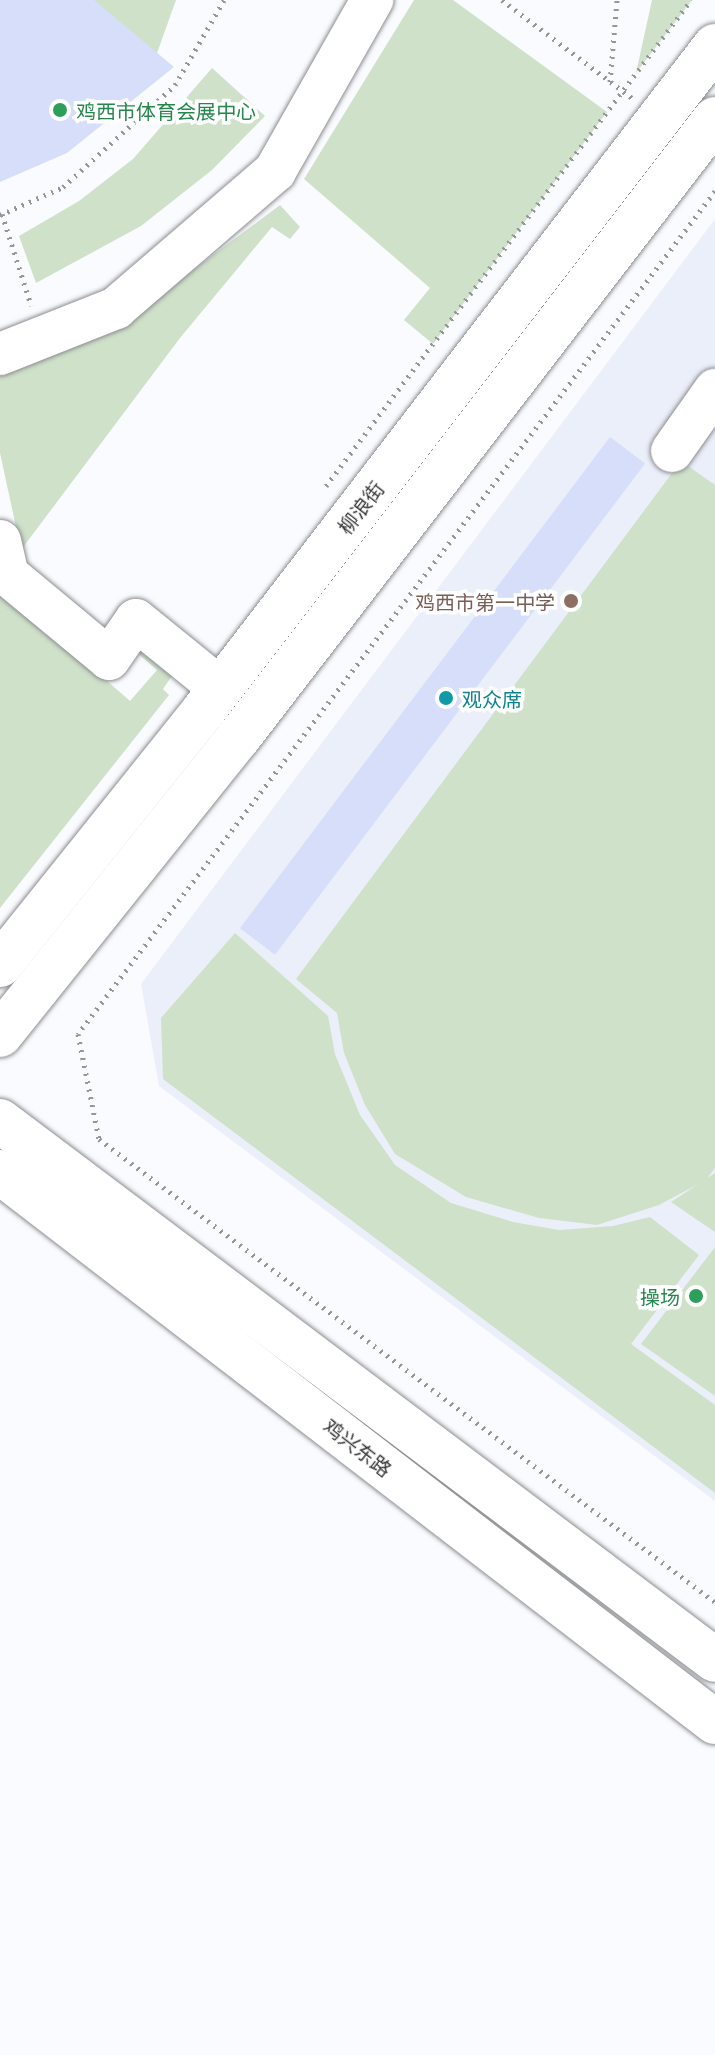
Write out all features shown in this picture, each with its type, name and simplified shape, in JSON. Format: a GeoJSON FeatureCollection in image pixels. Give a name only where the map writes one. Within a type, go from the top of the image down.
{"type":"FeatureCollection","features":[{"type":"Feature","properties":{"kind":"main road","name":"柳浪街"},"geometry":{"type":"LineString","coordinates":[[0,965],[220,688],[715,46]]}},
{"type":"Feature","properties":{"kind":"main road"},"geometry":{"type":"LineString","coordinates":[[0,1035],[239,737],[715,119]]}},
{"type":"Feature","properties":{"kind":"main road"},"geometry":{"type":"LineString","coordinates":[[0,1121],[715,1660]]}},
{"type":"Feature","properties":{"kind":"main road","name":"鸡兴东路"},"geometry":{"type":"LineString","coordinates":[[0,1172],[715,1722]]}},
{"type":"Feature","properties":{"kind":"street"},"geometry":{"type":"LineString","coordinates":[[0,354],[116,308],[275,171],[372,0]]}},
{"type":"Feature","properties":{"kind":"street"},"geometry":{"type":"LineString","coordinates":[[672,451],[715,390]]}},
{"type":"Feature","properties":{"kind":"street"},"geometry":{"type":"LineString","coordinates":[[0,541],[8,575],[109,659],[136,620],[220,688]]}},
{"type":"Feature","properties":{"kind":"path"},"geometry":{"type":"LineString","coordinates":[[42,337],[1,215],[63,187],[175,85],[224,0]]}},
{"type":"Feature","properties":{"kind":"path"},"geometry":{"type":"LineString","coordinates":[[502,0],[659,119]]}},
{"type":"Feature","properties":{"kind":"path"},"geometry":{"type":"LineString","coordinates":[[610,82],[617,0]]}},
{"type":"Feature","properties":{"kind":"path"},"geometry":{"type":"LineString","coordinates":[[325,488],[691,0]]}},
{"type":"Feature","properties":{"kind":"path"},"geometry":{"type":"LineString","coordinates":[[715,191],[78,1034],[99,1139],[715,1602]]}},
{"type":"Feature","properties":{"kind":"shaded area","name":"鸡西市第一中学"},"geometry":{"type":"Polygon","coordinates":[[[715,219],[715,1501],[159,1086],[141,984],[715,219]]]}},
{"type":"Feature","properties":{"kind":"green space"},"geometry":{"type":"Polygon","coordinates":[[[77,0],[176,0],[151,70],[77,0]]]}},
{"type":"Feature","properties":{"kind":"green space"},"geometry":{"type":"Polygon","coordinates":[[[414,0],[453,0],[607,112],[433,344],[404,320],[430,288],[304,179],[414,0]]]}},
{"type":"Feature","properties":{"kind":"green space"},"geometry":{"type":"Polygon","coordinates":[[[652,0],[692,0],[636,73],[652,0]]]}},
{"type":"Feature","properties":{"kind":"green space"},"geometry":{"type":"Polygon","coordinates":[[[212,68],[265,116],[212,170],[141,226],[36,283],[19,236],[79,201],[133,159],[212,68]]]}},
{"type":"Feature","properties":{"kind":"green space"},"geometry":{"type":"Polygon","coordinates":[[[280,205],[300,227],[290,239],[272,227],[180,338],[21,550],[0,453],[0,375],[134,314],[280,205]]]}},
{"type":"Feature","properties":{"kind":"green space"},"geometry":{"type":"Polygon","coordinates":[[[681,461],[715,485],[715,1168],[706,1180],[659,1205],[597,1225],[539,1218],[466,1197],[395,1154],[365,1105],[344,1053],[337,1013],[296,979],[681,461]]]}},
{"type":"Feature","properties":{"kind":"green space"},"geometry":{"type":"Polygon","coordinates":[[[0,587],[130,701],[157,670],[135,651],[155,649],[178,667],[163,689],[169,695],[0,908],[0,587]]]}},
{"type":"Feature","properties":{"kind":"green space"},"geometry":{"type":"Polygon","coordinates":[[[235,933],[328,1016],[335,1054],[360,1115],[395,1165],[451,1203],[513,1222],[559,1230],[613,1226],[650,1217],[699,1255],[631,1344],[715,1405],[715,1493],[163,1079],[161,1018],[235,933]]]}},
{"type":"Feature","properties":{"kind":"green space"},"geometry":{"type":"Polygon","coordinates":[[[715,1173],[715,1232],[671,1202],[715,1173]]]}},
{"type":"Feature","properties":{"kind":"green space","name":"操场"},"geometry":{"type":"Polygon","coordinates":[[[715,1247],[715,1396],[641,1344],[715,1247]]]}},
{"type":"Feature","properties":{"kind":"building","name":"鸡西市体育会展中心"},"geometry":{"type":"Polygon","coordinates":[[[0,0],[94,0],[174,67],[67,153],[0,182],[0,0]]]}},
{"type":"Feature","properties":{"kind":"building","name":"观众席"},"geometry":{"type":"Polygon","coordinates":[[[610,437],[645,463],[275,955],[240,928],[610,437]]]}},
{"type":"Feature","properties":{"kind":"place","name":"鸡西市体育会展中心"},"geometry":{"type":"Point","coordinates":[60,110]}},
{"type":"Feature","properties":{"kind":"place","name":"鸡西市第一中学"},"geometry":{"type":"Point","coordinates":[571,601]}},
{"type":"Feature","properties":{"kind":"place","name":"观众席"},"geometry":{"type":"Point","coordinates":[446,698]}},
{"type":"Feature","properties":{"kind":"place","name":"操场"},"geometry":{"type":"Point","coordinates":[696,1296]}}]}
